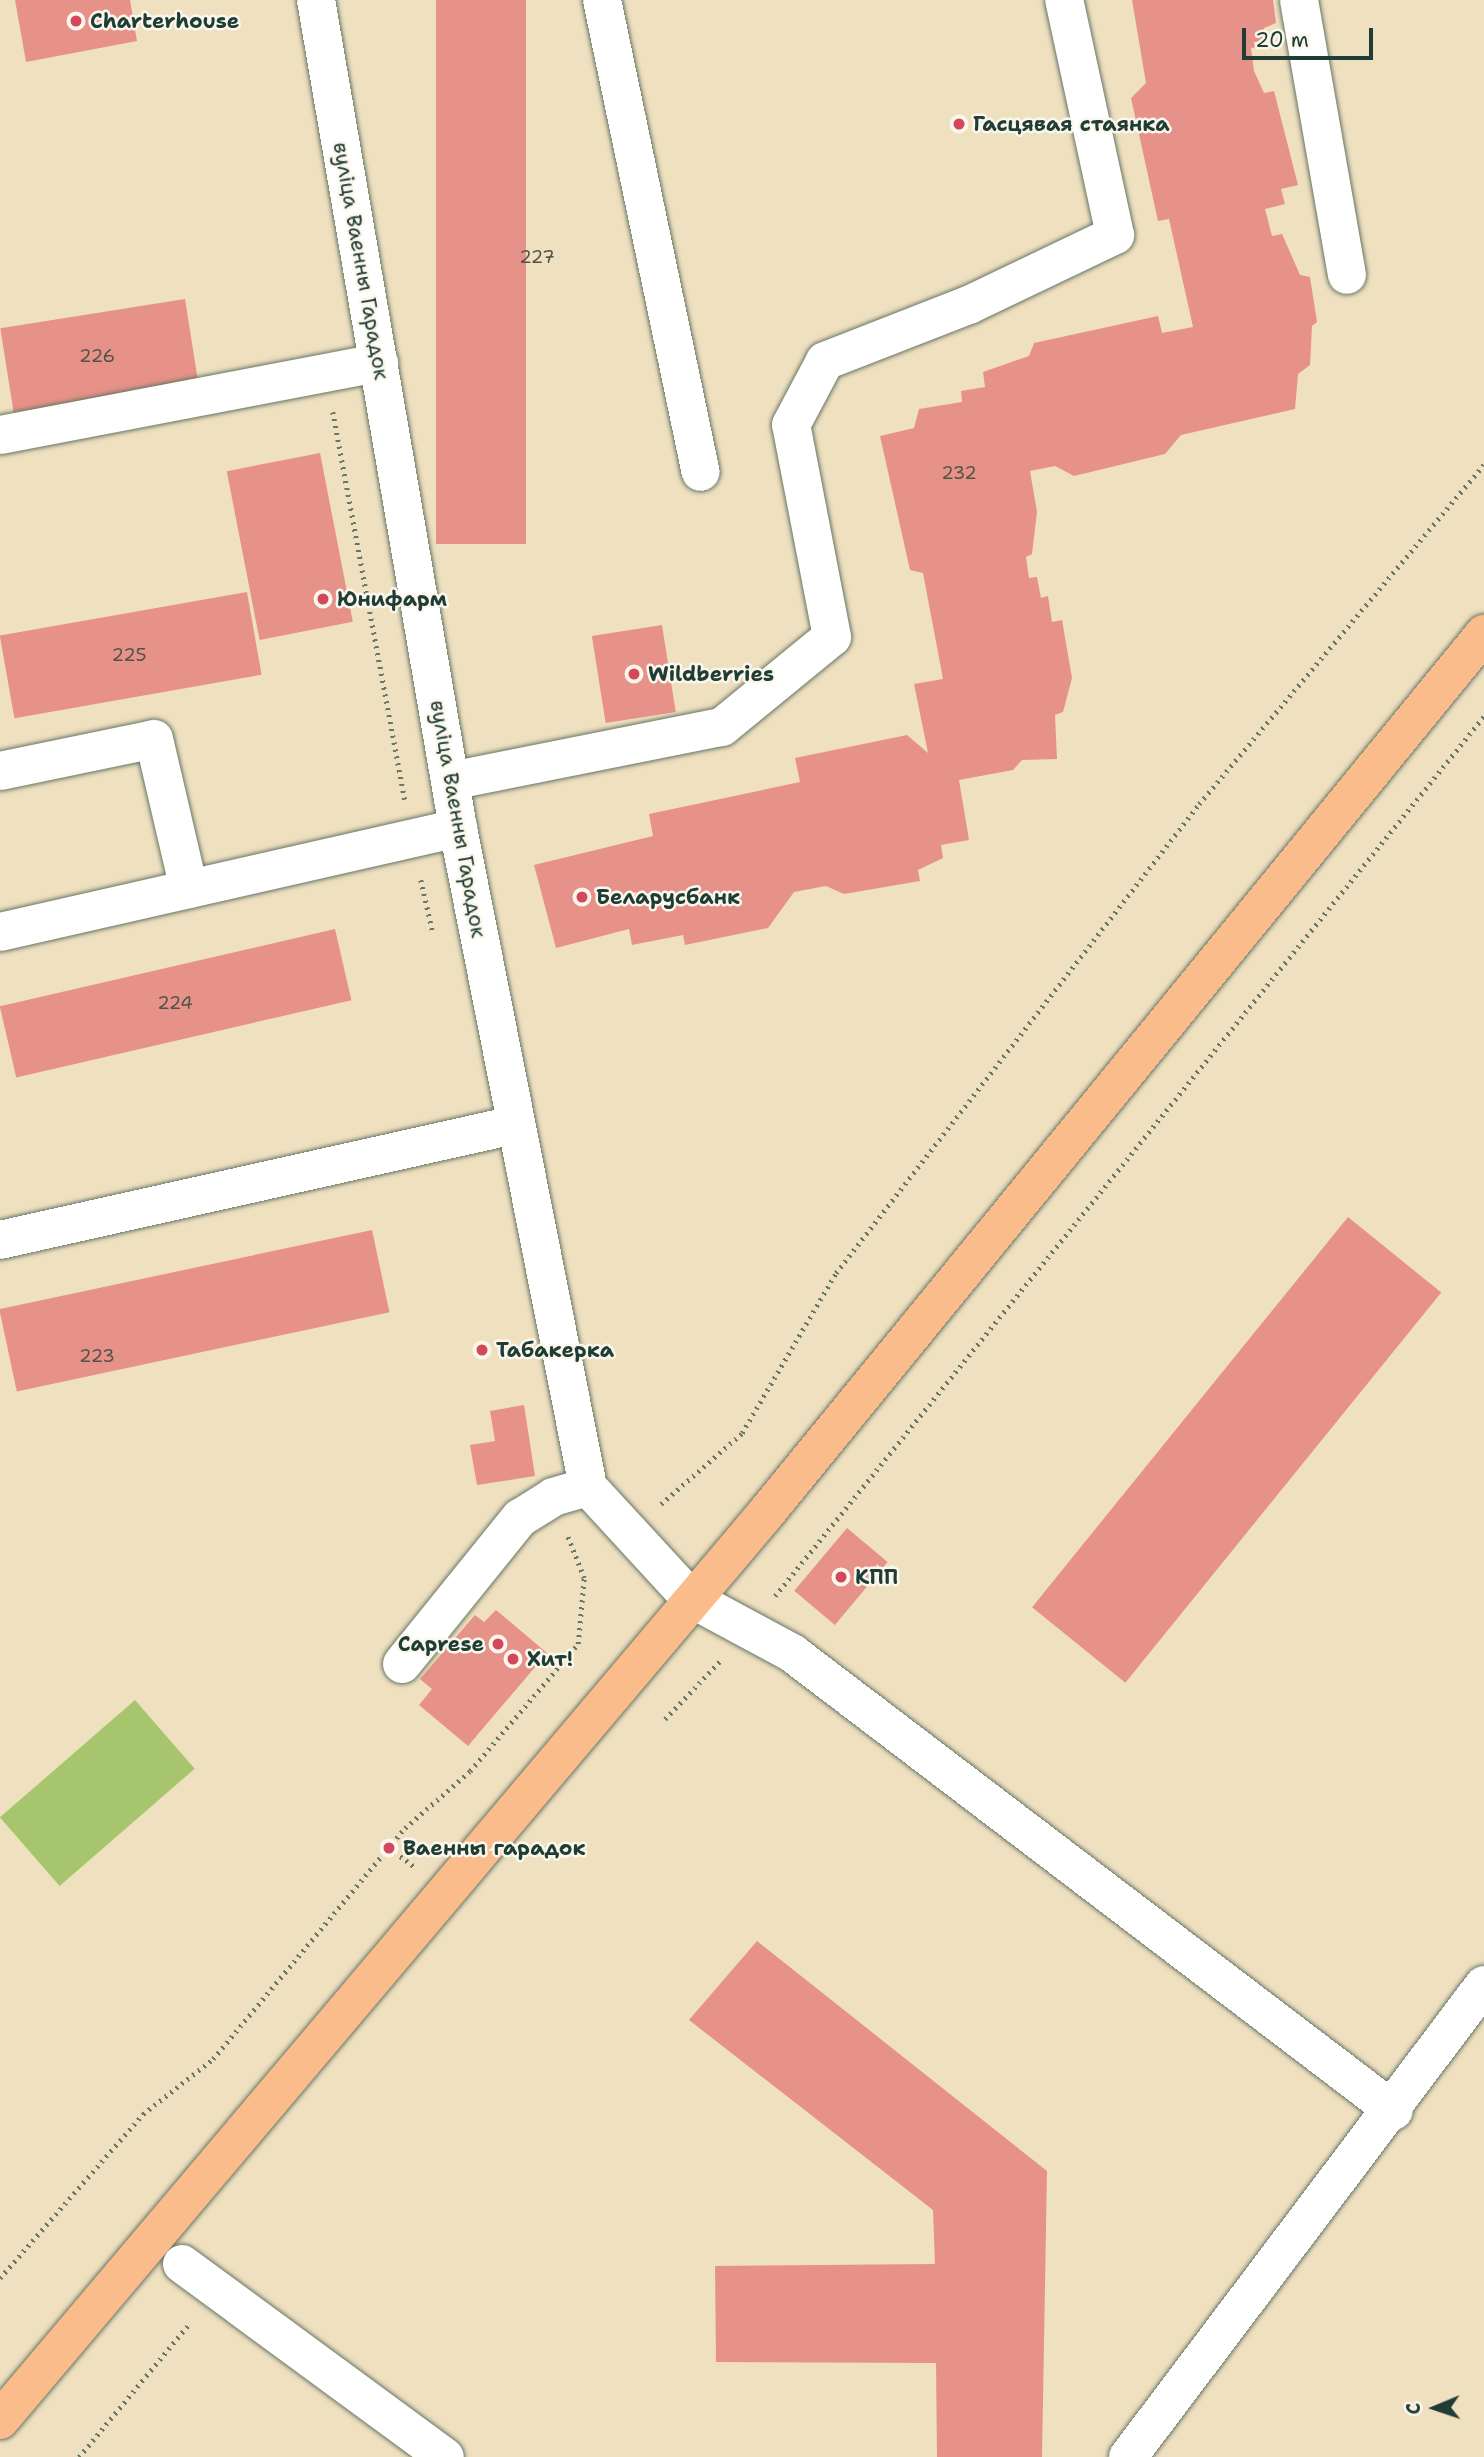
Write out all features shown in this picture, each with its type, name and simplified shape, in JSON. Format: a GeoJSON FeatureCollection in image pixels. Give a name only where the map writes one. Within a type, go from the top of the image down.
{"type":"FeatureCollection","features":[{"type":"Feature","properties":{"kind":"main road"},"geometry":{"type":"LineString","coordinates":[[0,2420],[690,1598],[1484,634]]}},
{"type":"Feature","properties":{"kind":"street","name":"вуліца Ваенны Гарадок"},"geometry":{"type":"LineString","coordinates":[[316,0],[458,828],[514,1125],[588,1487]]}},
{"type":"Feature","properties":{"kind":"street"},"geometry":{"type":"LineString","coordinates":[[602,0],[701,472]]}},
{"type":"Feature","properties":{"kind":"street"},"geometry":{"type":"LineString","coordinates":[[451,780],[722,727],[832,638],[791,425],[825,360],[970,304],[1115,235],[1064,0]]}},
{"type":"Feature","properties":{"kind":"street"},"geometry":{"type":"LineString","coordinates":[[1299,0],[1347,275]]}},
{"type":"Feature","properties":{"kind":"street"},"geometry":{"type":"LineString","coordinates":[[0,435],[379,363]]}},
{"type":"Feature","properties":{"kind":"street"},"geometry":{"type":"LineString","coordinates":[[0,771],[154,739],[189,889]]}},
{"type":"Feature","properties":{"kind":"street"},"geometry":{"type":"LineString","coordinates":[[0,932],[458,828]]}},
{"type":"Feature","properties":{"kind":"street"},"geometry":{"type":"LineString","coordinates":[[0,1240],[514,1125]]}},
{"type":"Feature","properties":{"kind":"street"},"geometry":{"type":"LineString","coordinates":[[402,1664],[520,1518],[553,1497],[588,1487],[690,1598],[752,1626],[1394,2111]]}},
{"type":"Feature","properties":{"kind":"street"},"geometry":{"type":"LineString","coordinates":[[1128,2457],[1394,2111],[1484,1985]]}},
{"type":"Feature","properties":{"kind":"street"},"geometry":{"type":"LineString","coordinates":[[182,2264],[445,2457]]}},
{"type":"Feature","properties":{"kind":"path"},"geometry":{"type":"LineString","coordinates":[[660,1504],[742,1433],[836,1273],[1199,804],[1484,464]]}},
{"type":"Feature","properties":{"kind":"path"},"geometry":{"type":"LineString","coordinates":[[665,1719],[752,1626],[1484,716]]}},
{"type":"Feature","properties":{"kind":"path"},"geometry":{"type":"LineString","coordinates":[[0,2278],[143,2114],[213,2059],[340,1905]]}},
{"type":"Feature","properties":{"kind":"path"},"geometry":{"type":"LineString","coordinates":[[79,2457],[217,2291]]}},
{"type":"Feature","properties":{"kind":"green space"},"geometry":{"type":"Polygon","coordinates":[[[135,1700],[195,1769],[60,1886],[0,1817],[135,1700]]]}},
{"type":"Feature","properties":{"kind":"building","name":"Charterhouse"},"geometry":{"type":"Polygon","coordinates":[[[15,0],[130,0],[137,41],[26,62],[15,0]]]}},
{"type":"Feature","properties":{"kind":"building"},"geometry":{"type":"Polygon","coordinates":[[[436,0],[526,0],[526,544],[436,544],[436,0]]]}},
{"type":"Feature","properties":{"kind":"building"},"geometry":{"type":"Polygon","coordinates":[[[1132,0],[1273,0],[1276,23],[1264,28],[1266,46],[1251,48],[1254,71],[1264,93],[1274,91],[1298,185],[1281,189],[1285,204],[1265,209],[1272,236],[1282,234],[1300,275],[1310,277],[1317,322],[1312,326],[1310,365],[1298,374],[1295,409],[1181,435],[1165,454],[1074,476],[1055,466],[1030,471],[1037,512],[1032,554],[1026,557],[1029,578],[1037,577],[1041,598],[1048,596],[1052,622],[1062,620],[1072,678],[1063,712],[1055,715],[1057,759],[1022,760],[1013,770],[959,780],[969,840],[941,845],[943,858],[918,870],[920,881],[844,894],[826,886],[794,892],[768,928],[685,945],[683,935],[632,945],[629,929],[556,948],[534,865],[653,836],[649,814],[800,782],[795,758],[907,735],[928,753],[914,684],[943,679],[923,573],[910,570],[880,436],[914,428],[919,409],[962,402],[961,391],[985,387],[983,372],[1029,356],[1034,343],[1158,316],[1162,333],[1193,327],[1169,219],[1158,221],[1131,98],[1146,83],[1132,0]]]}},
{"type":"Feature","properties":{"kind":"building"},"geometry":{"type":"Polygon","coordinates":[[[185,299],[198,383],[14,412],[0,328],[185,299]]]}},
{"type":"Feature","properties":{"kind":"building"},"geometry":{"type":"Polygon","coordinates":[[[320,453],[353,622],[260,640],[227,471],[320,453]]]}},
{"type":"Feature","properties":{"kind":"building"},"geometry":{"type":"Polygon","coordinates":[[[247,592],[262,675],[14,718],[0,636],[247,592]]]}},
{"type":"Feature","properties":{"kind":"building","name":"Wildberries"},"geometry":{"type":"Polygon","coordinates":[[[662,625],[676,712],[606,723],[592,636],[662,625]]]}},
{"type":"Feature","properties":{"kind":"building"},"geometry":{"type":"Polygon","coordinates":[[[335,929],[351,1000],[16,1078],[0,1006],[335,929]]]}},
{"type":"Feature","properties":{"kind":"building"},"geometry":{"type":"Polygon","coordinates":[[[1348,1217],[1441,1293],[1125,1683],[1032,1607],[1348,1217]]]}},
{"type":"Feature","properties":{"kind":"building"},"geometry":{"type":"Polygon","coordinates":[[[372,1230],[389,1312],[17,1391],[0,1309],[372,1230]]]}},
{"type":"Feature","properties":{"kind":"building"},"geometry":{"type":"Polygon","coordinates":[[[524,1405],[535,1476],[477,1485],[470,1445],[495,1441],[490,1411],[524,1405]]]}},
{"type":"Feature","properties":{"kind":"building","name":"КПП"},"geometry":{"type":"Polygon","coordinates":[[[847,1528],[888,1562],[835,1625],[794,1591],[847,1528]]]}},
{"type":"Feature","properties":{"kind":"building"},"geometry":{"type":"Polygon","coordinates":[[[496,1610],[547,1653],[468,1746],[419,1705],[432,1689],[420,1679],[475,1615],[484,1622],[496,1610]]]}},
{"type":"Feature","properties":{"kind":"building"},"geometry":{"type":"Polygon","coordinates":[[[757,1941],[1047,2171],[1042,2457],[937,2457],[936,2363],[716,2362],[715,2266],[935,2264],[933,2210],[689,2020],[757,1941]]]}},
{"type":"Feature","properties":{"kind":"place","name":"Charterhouse"},"geometry":{"type":"Point","coordinates":[76,21]}},
{"type":"Feature","properties":{"kind":"place","name":"Гасцявая стаянка"},"geometry":{"type":"Point","coordinates":[959,124]}},
{"type":"Feature","properties":{"kind":"place","name":"Юнифарм"},"geometry":{"type":"Point","coordinates":[323,599]}},
{"type":"Feature","properties":{"kind":"place","name":"Wildberries"},"geometry":{"type":"Point","coordinates":[634,674]}},
{"type":"Feature","properties":{"kind":"place","name":"Беларусбанк"},"geometry":{"type":"Point","coordinates":[582,897]}},
{"type":"Feature","properties":{"kind":"place","name":"Табакерка"},"geometry":{"type":"Point","coordinates":[482,1350]}},
{"type":"Feature","properties":{"kind":"place","name":"КПП"},"geometry":{"type":"Point","coordinates":[841,1577]}},
{"type":"Feature","properties":{"kind":"place","name":"Caprese"},"geometry":{"type":"Point","coordinates":[498,1644]}},
{"type":"Feature","properties":{"kind":"place","name":"Хит!"},"geometry":{"type":"Point","coordinates":[513,1659]}},
{"type":"Feature","properties":{"kind":"place","name":"Ваенны гарадок"},"geometry":{"type":"Point","coordinates":[389,1848]}}]}
